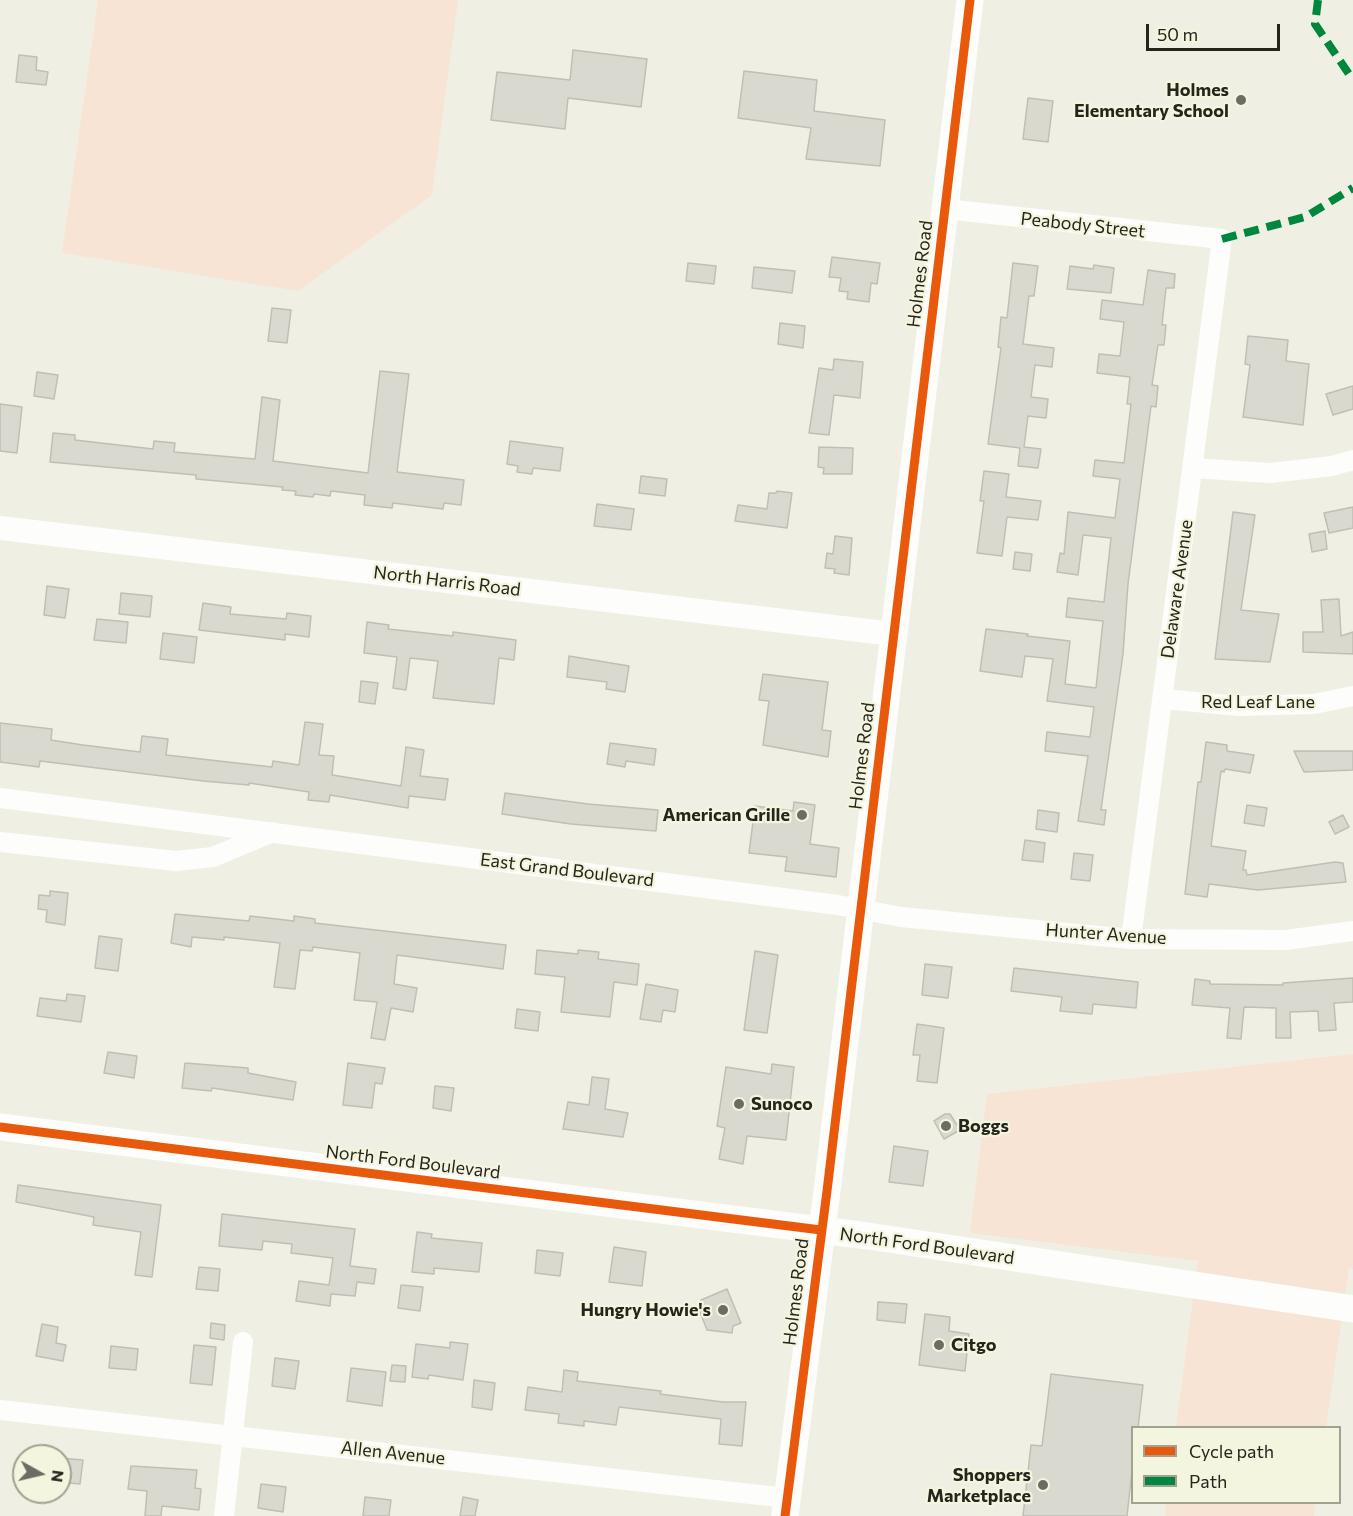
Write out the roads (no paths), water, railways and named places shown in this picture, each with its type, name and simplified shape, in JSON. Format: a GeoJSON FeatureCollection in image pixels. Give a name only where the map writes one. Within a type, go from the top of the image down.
{"type":"FeatureCollection","features":[{"type":"Feature","properties":{"kind":"main road","name":"Holmes Road"},"geometry":{"type":"LineString","coordinates":[[786,1507],[970,0]]}},
{"type":"Feature","properties":{"kind":"main road","name":"North Ford Boulevard"},"geometry":{"type":"LineString","coordinates":[[0,1127],[821,1230],[1353,1309]]}},
{"type":"Feature","properties":{"kind":"street","name":"Peabody Street"},"geometry":{"type":"LineString","coordinates":[[945,209],[1222,238]]}},
{"type":"Feature","properties":{"kind":"street","name":"Delaware Avenue"},"geometry":{"type":"LineString","coordinates":[[1131,939],[1222,238]]}},
{"type":"Feature","properties":{"kind":"street"},"geometry":{"type":"LineString","coordinates":[[1193,468],[1270,473],[1332,466],[1353,460]]}},
{"type":"Feature","properties":{"kind":"street","name":"North Harris Road"},"geometry":{"type":"LineString","coordinates":[[0,528],[893,634]]}},
{"type":"Feature","properties":{"kind":"street","name":"Red Leaf Lane"},"geometry":{"type":"LineString","coordinates":[[1163,699],[1239,706],[1314,704],[1353,696]]}},
{"type":"Feature","properties":{"kind":"street","name":"East Grand Boulevard"},"geometry":{"type":"LineString","coordinates":[[0,798],[860,909]]}},
{"type":"Feature","properties":{"kind":"street"},"geometry":{"type":"LineString","coordinates":[[0,842],[176,861],[213,857],[273,832]]}},
{"type":"Feature","properties":{"kind":"street","name":"Hunter Avenue"},"geometry":{"type":"LineString","coordinates":[[860,909],[901,917],[1131,939],[1286,940],[1353,931]]}},
{"type":"Feature","properties":{"kind":"street"},"geometry":{"type":"LineString","coordinates":[[224,1516],[243,1341]]}},
{"type":"Feature","properties":{"kind":"street","name":"Allen Avenue"},"geometry":{"type":"LineString","coordinates":[[0,1410],[234,1436],[786,1507]]}},
{"type":"Feature","properties":{"kind":"place","name":"Holmes Elementary School"},"geometry":{"type":"Point","coordinates":[1241,100]}},
{"type":"Feature","properties":{"kind":"place","name":"American Grille"},"geometry":{"type":"Point","coordinates":[802,815]}},
{"type":"Feature","properties":{"kind":"place","name":"Sunoco"},"geometry":{"type":"Point","coordinates":[739,1104]}},
{"type":"Feature","properties":{"kind":"place","name":"Boggs"},"geometry":{"type":"Point","coordinates":[946,1126]}},
{"type":"Feature","properties":{"kind":"place","name":"Hungry Howie's"},"geometry":{"type":"Point","coordinates":[723,1310]}},
{"type":"Feature","properties":{"kind":"place","name":"Citgo"},"geometry":{"type":"Point","coordinates":[939,1345]}},
{"type":"Feature","properties":{"kind":"place","name":"Shoppers Marketplace"},"geometry":{"type":"Point","coordinates":[1043,1485]}}]}
